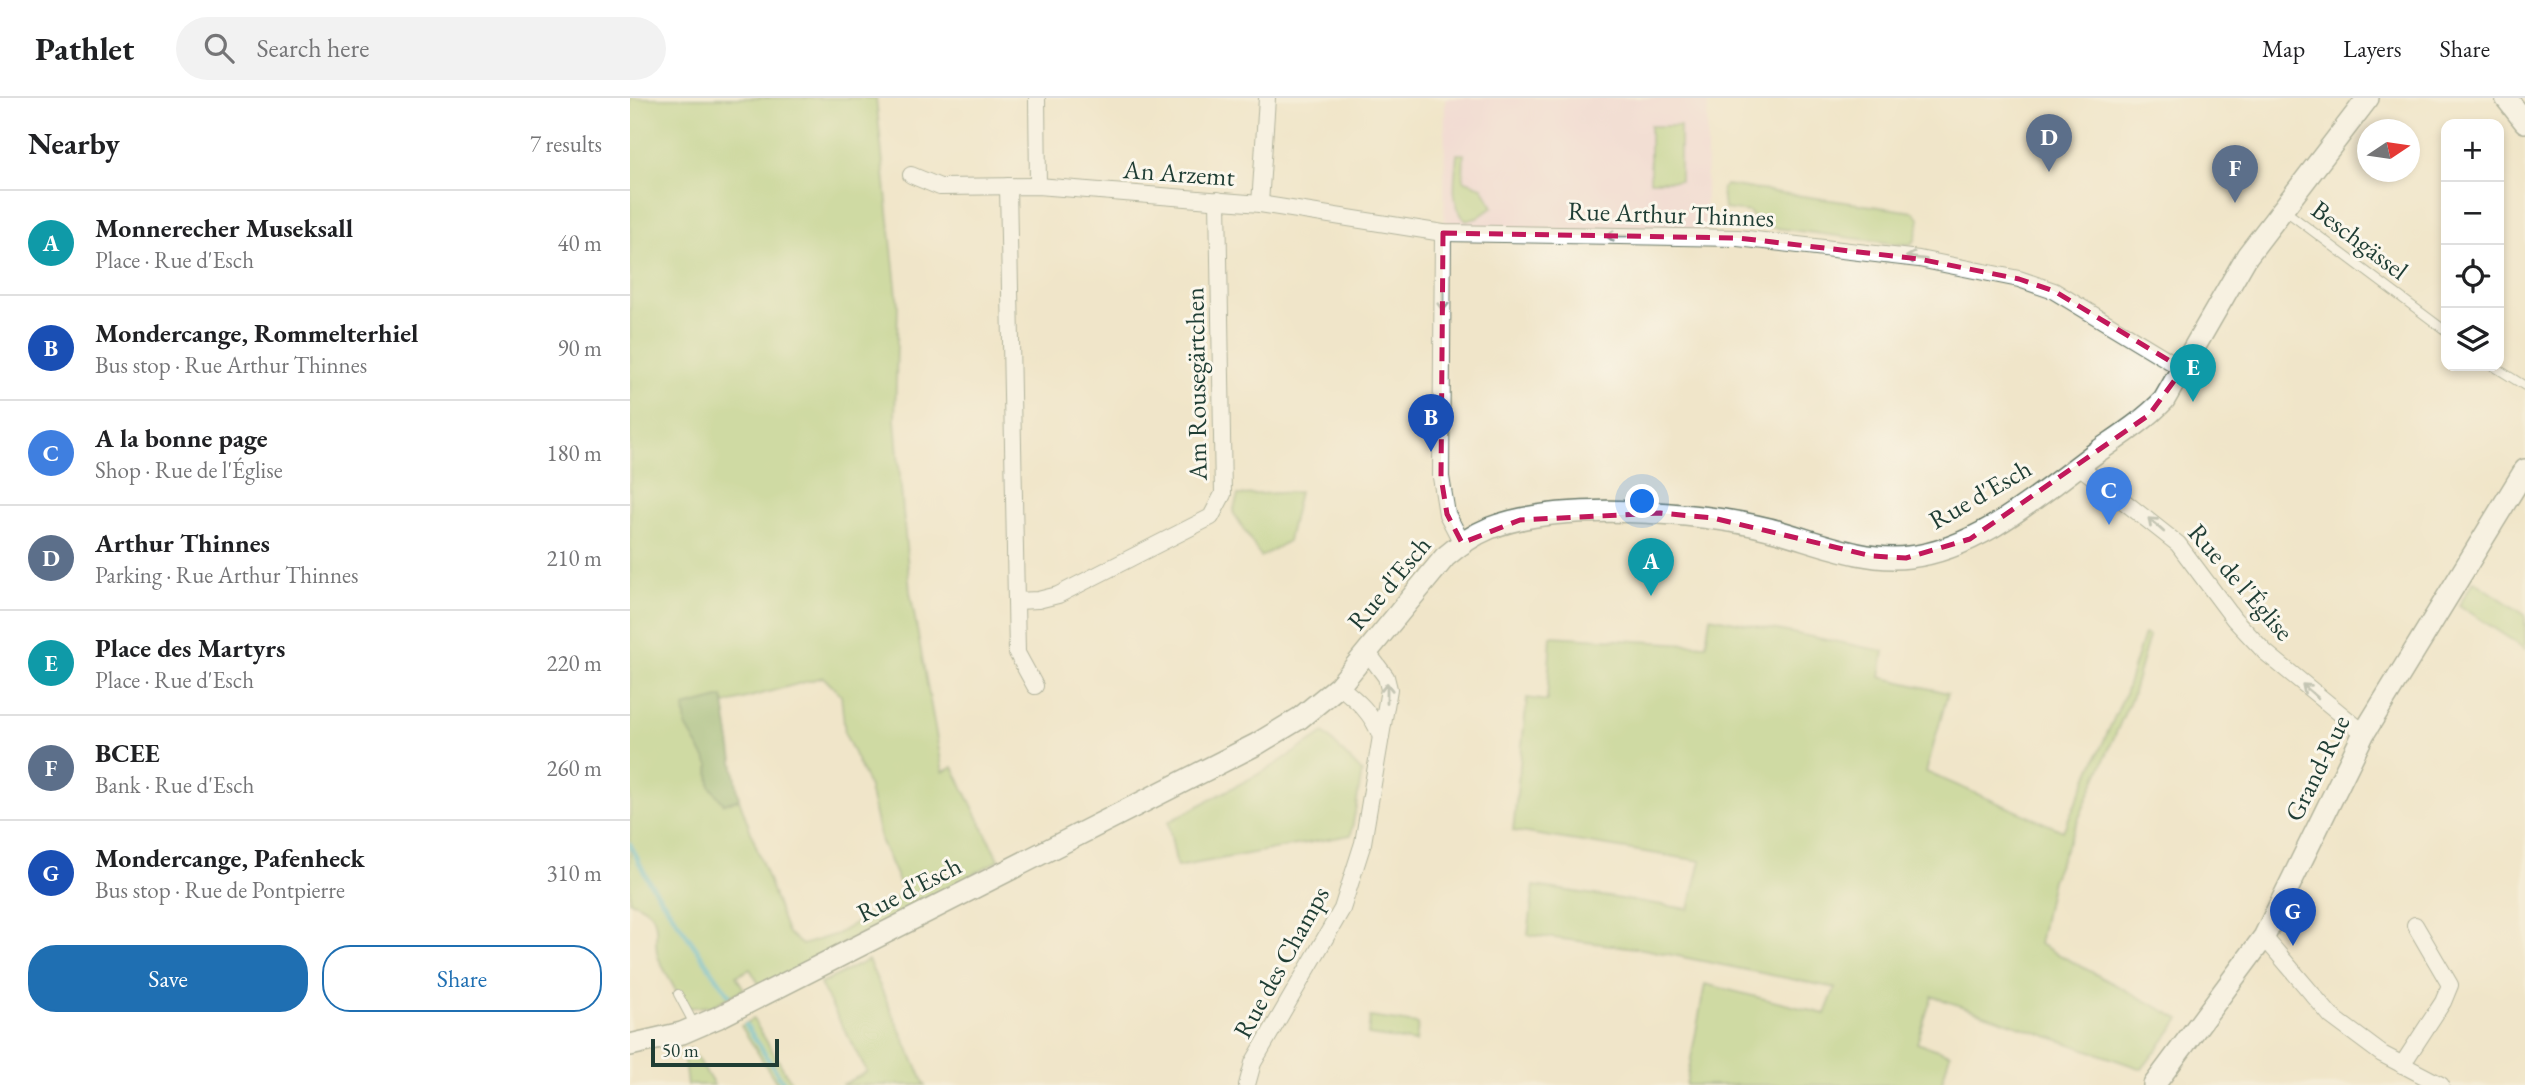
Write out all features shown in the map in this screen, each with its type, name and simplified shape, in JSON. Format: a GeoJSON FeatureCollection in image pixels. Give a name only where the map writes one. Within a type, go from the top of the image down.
{"type":"FeatureCollection","features":[{"type":"Feature","properties":{"kind":"main road","name":"Rue d'Esch"},"geometry":{"type":"LineString","coordinates":[[630,1045],[696,1028],[1257,744],[1300,718],[1339,686],[1445,557],[1462,543],[1491,528],[1520,520],[1608,512],[1660,513],[1713,518],[1767,528],[1872,556],[1906,558],[1939,552],[1970,539],[2079,466],[2149,415],[2164,400],[2247,256],[2368,98]]}},
{"type":"Feature","properties":{"kind":"main road"},"geometry":{"type":"LineString","coordinates":[[2506,98],[2525,122]]}},
{"type":"Feature","properties":{"kind":"main road","name":"Grand-Rue"},"geometry":{"type":"LineString","coordinates":[[2154,1085],[2264,937],[2364,733],[2524,473]]}},
{"type":"Feature","properties":{"kind":"street"},"geometry":{"type":"LineString","coordinates":[[1037,98],[1038,186]]}},
{"type":"Feature","properties":{"kind":"street"},"geometry":{"type":"LineString","coordinates":[[1259,204],[1267,98]]}},
{"type":"Feature","properties":{"kind":"street","name":"An Arzemt"},"geometry":{"type":"LineString","coordinates":[[911,175],[940,187],[1038,186],[1259,204],[1444,233]]}},
{"type":"Feature","properties":{"kind":"street"},"geometry":{"type":"LineString","coordinates":[[1008,186],[1017,653],[1035,687]]}},
{"type":"Feature","properties":{"kind":"street","name":"Am Rousegärtchen"},"geometry":{"type":"LineString","coordinates":[[1016,601],[1038,600],[1058,595],[1211,517],[1219,506],[1223,494],[1217,200]]}},
{"type":"Feature","properties":{"kind":"street"},"geometry":{"type":"LineString","coordinates":[[1444,233],[1441,477],[1447,514],[1462,543]]}},
{"type":"Feature","properties":{"kind":"street","name":"Rue Arthur Thinnes"},"geometry":{"type":"LineString","coordinates":[[1444,233],[1738,238],[1865,251],[1983,270],[2054,291],[2183,369]]}},
{"type":"Feature","properties":{"kind":"street","name":"Rue de l'Église"},"geometry":{"type":"LineString","coordinates":[[2079,466],[2178,544],[2234,619],[2265,652],[2364,733]]}},
{"type":"Feature","properties":{"kind":"street","name":"Rue des Champs"},"geometry":{"type":"LineString","coordinates":[[1247,1085],[1253,1063],[1342,909],[1363,843],[1389,690],[1386,677],[1368,653]]}},
{"type":"Feature","properties":{"kind":"street"},"geometry":{"type":"LineString","coordinates":[[1339,686],[1363,705],[1374,719],[1382,739]]}},
{"type":"Feature","properties":{"kind":"street"},"geometry":{"type":"LineString","coordinates":[[2402,1065],[2443,1002],[2450,985],[2415,925]]}},
{"type":"Feature","properties":{"kind":"street"},"geometry":{"type":"LineString","coordinates":[[2264,937],[2332,1016],[2382,1054],[2441,1085]]}},
{"type":"Feature","properties":{"kind":"lane","name":"Beschgässel"},"geometry":{"type":"LineString","coordinates":[[2282,208],[2441,327]]}},
{"type":"Feature","properties":{"kind":"lane"},"geometry":{"type":"LineString","coordinates":[[2501,371],[2525,386]]}},
{"type":"Feature","properties":{"kind":"lane"},"geometry":{"type":"LineString","coordinates":[[678,994],[696,1028]]}},
{"type":"Feature","properties":{"kind":"highlighted area"},"geometry":{"type":"Polygon","coordinates":[[[1443,233],[1738,238],[1919,259],[2019,279],[2054,291],[2183,369],[2149,415],[1970,539],[1906,558],[1872,556],[1713,518],[1660,513],[1520,520],[1462,543],[1447,514],[1441,477],[1443,233]]]}},
{"type":"Feature","properties":{"kind":"shaded area"},"geometry":{"type":"Polygon","coordinates":[[[1445,98],[1708,98],[1705,237],[1444,233],[1445,98]]]}},
{"type":"Feature","properties":{"kind":"green space"},"geometry":{"type":"Polygon","coordinates":[[[630,98],[876,98],[898,305],[895,420],[910,591],[943,772],[953,767],[999,860],[782,976],[759,984],[750,969],[736,976],[744,989],[712,1006],[685,1008],[659,959],[655,920],[643,907],[630,901],[630,98]],[[823,677],[725,704],[723,697],[709,765],[710,786],[724,804],[739,799],[787,932],[802,945],[837,934],[904,893],[881,842],[868,784],[845,734],[841,695],[823,677]]]}},
{"type":"Feature","properties":{"kind":"green space"},"geometry":{"type":"Polygon","coordinates":[[[1650,126],[1680,126],[1680,181],[1650,181],[1650,126]]]}},
{"type":"Feature","properties":{"kind":"green space"},"geometry":{"type":"Polygon","coordinates":[[[1457,154],[1464,154],[1463,180],[1482,187],[1493,207],[1477,218],[1466,221],[1455,198],[1457,154]]]}},
{"type":"Feature","properties":{"kind":"green space"},"geometry":{"type":"Polygon","coordinates":[[[1726,185],[1914,212],[1920,219],[1915,240],[1911,244],[1761,226],[1749,212],[1724,209],[1722,189],[1726,185]]]}},
{"type":"Feature","properties":{"kind":"green space"},"geometry":{"type":"Polygon","coordinates":[[[1299,492],[1288,541],[1261,557],[1233,512],[1238,495],[1299,492]]]}},
{"type":"Feature","properties":{"kind":"green space"},"geometry":{"type":"Polygon","coordinates":[[[2474,581],[2525,615],[2525,649],[2459,605],[2474,581]]]}},
{"type":"Feature","properties":{"kind":"green space"},"geometry":{"type":"Polygon","coordinates":[[[1710,617],[1884,651],[1880,677],[1948,693],[1926,772],[2063,831],[2125,694],[2144,634],[2149,636],[2132,696],[2052,880],[2039,944],[2180,1019],[2142,1069],[1932,996],[1917,1043],[1950,1054],[1941,1085],[1686,1085],[1705,984],[1825,1014],[1835,988],[1643,949],[1528,935],[1534,886],[1689,909],[1701,861],[1513,831],[1527,698],[1547,701],[1551,636],[1706,645],[1710,617]]]}},
{"type":"Feature","properties":{"kind":"green space"},"geometry":{"type":"Polygon","coordinates":[[[723,697],[739,799],[724,804],[710,786],[709,765],[686,726],[684,707],[723,697]]]}},
{"type":"Feature","properties":{"kind":"green space"},"geometry":{"type":"Polygon","coordinates":[[[1324,733],[1362,772],[1351,835],[1177,867],[1168,822],[1270,768],[1324,733]]]}},
{"type":"Feature","properties":{"kind":"green space"},"geometry":{"type":"Polygon","coordinates":[[[868,960],[925,1085],[842,1085],[867,1072],[820,984],[868,960]]]}},
{"type":"Feature","properties":{"kind":"green space"},"geometry":{"type":"Polygon","coordinates":[[[1370,1017],[1418,1024],[1416,1042],[1368,1035],[1370,1017]]]}},
{"type":"Feature","properties":{"kind":"green space"},"geometry":{"type":"Polygon","coordinates":[[[753,1019],[794,1085],[778,1085],[741,1026],[753,1019]]]}},
{"type":"Feature","properties":{"kind":"green space"},"geometry":{"type":"Polygon","coordinates":[[[691,1049],[714,1085],[687,1085],[683,1051],[691,1049]]]}},
{"type":"Feature","properties":{"kind":"waterway"},"geometry":{"type":"LineString","coordinates":[[630,844],[648,880],[729,995]]}},
{"type":"Feature","properties":{"kind":"waterway"},"geometry":{"type":"LineString","coordinates":[[746,1025],[785,1085]]}},
{"type":"Feature","properties":{"kind":"place","name":"Arthur Thinnes"},"geometry":{"type":"Point","coordinates":[2049,172]}},
{"type":"Feature","properties":{"kind":"place","name":"BCEE"},"geometry":{"type":"Point","coordinates":[2235,203]}},
{"type":"Feature","properties":{"kind":"place","name":"Place des Martyrs"},"geometry":{"type":"Point","coordinates":[2193,402]}},
{"type":"Feature","properties":{"kind":"place","name":"Mondercange, Rommelterhiel"},"geometry":{"type":"Point","coordinates":[1431,452]}},
{"type":"Feature","properties":{"kind":"place","name":"A la bonne page"},"geometry":{"type":"Point","coordinates":[2109,525]}},
{"type":"Feature","properties":{"kind":"place","name":"Monnerecher Museksall"},"geometry":{"type":"Point","coordinates":[1651,596]}},
{"type":"Feature","properties":{"kind":"place","name":"Mondercange, Pafenheck"},"geometry":{"type":"Point","coordinates":[2293,946]}}]}
